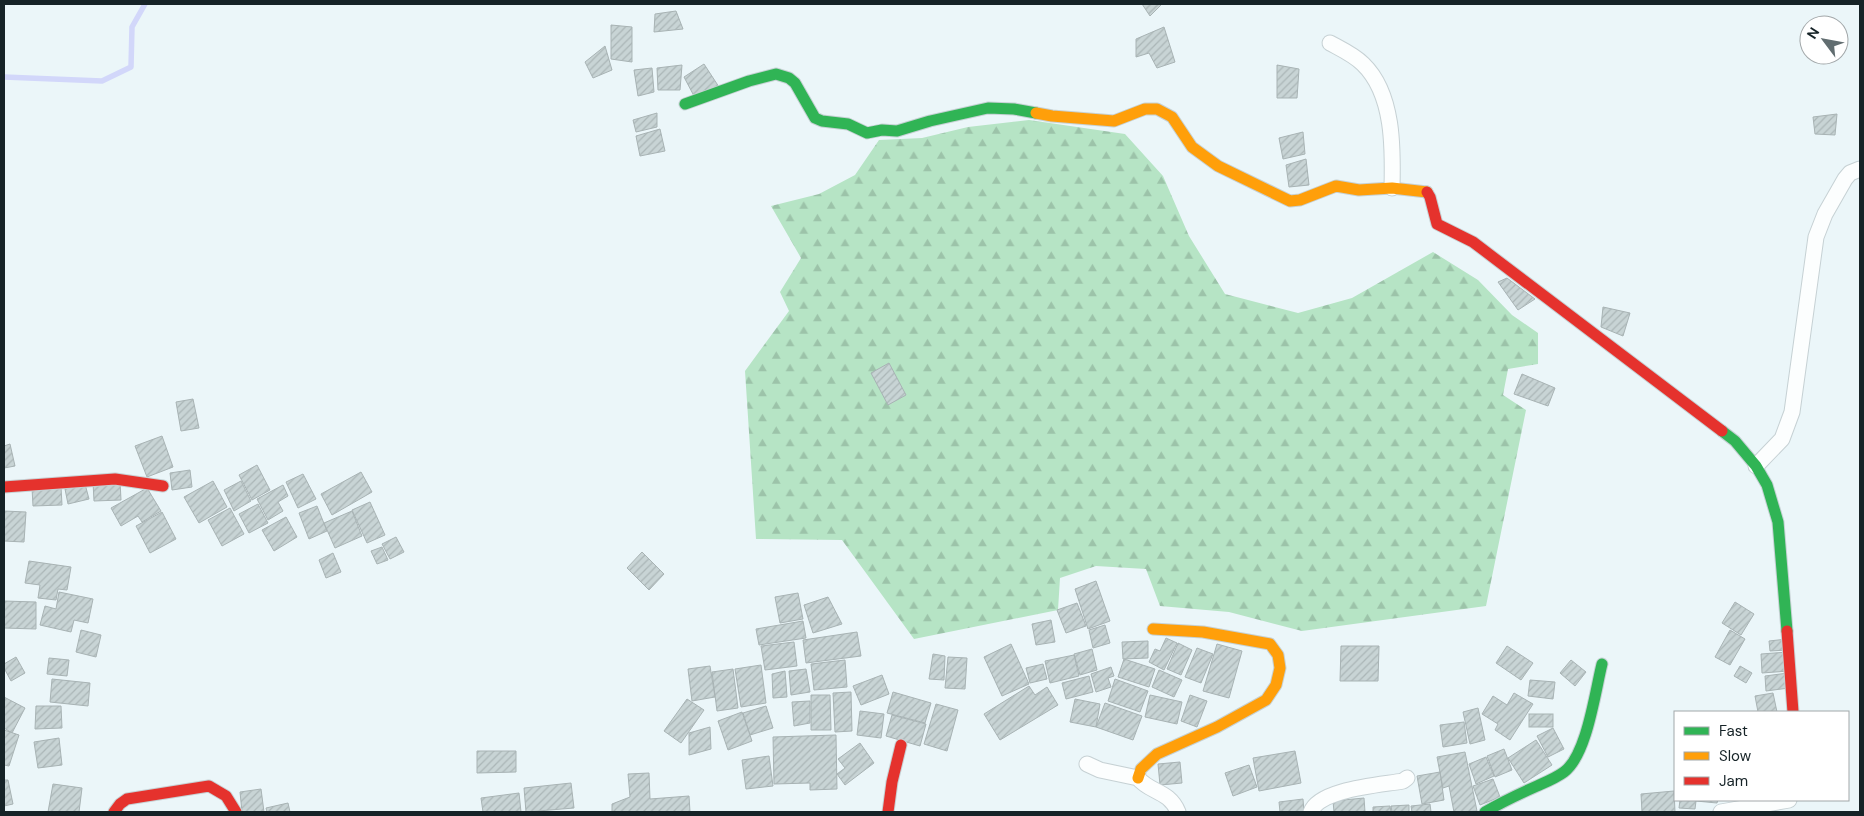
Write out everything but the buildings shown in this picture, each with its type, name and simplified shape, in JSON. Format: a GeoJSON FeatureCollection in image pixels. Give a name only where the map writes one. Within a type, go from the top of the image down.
{"type":"FeatureCollection","features":[{"type":"Feature","properties":{"kind":"street"},"geometry":{"type":"LineString","coordinates":[[1330,43],[1363,64],[1383,99],[1389,115],[1393,154],[1392,188]]}},
{"type":"Feature","properties":{"kind":"street"},"geometry":{"type":"LineString","coordinates":[[685,104],[749,81],[776,74],[789,78],[795,83],[815,118],[822,121],[848,124],[867,133],[882,130],[897,131],[930,121],[988,108],[1014,109],[1052,116],[1114,121],[1144,109],[1157,109],[1172,117],[1192,147],[1218,166],[1290,201],[1300,200],[1336,186],[1359,190],[1392,188],[1426,191],[1430,197],[1437,224],[1473,242],[1735,441],[1756,466],[1766,485],[1778,522],[1794,711]]}},
{"type":"Feature","properties":{"kind":"street"},"geometry":{"type":"LineString","coordinates":[[1756,466],[1782,439],[1792,412],[1816,237],[1845,179],[1850,173],[1860,169]]}},
{"type":"Feature","properties":{"kind":"street"},"geometry":{"type":"LineString","coordinates":[[4,487],[115,479],[163,486]]}},
{"type":"Feature","properties":{"kind":"street"},"geometry":{"type":"LineString","coordinates":[[1138,778],[1139,771],[1157,754],[1179,741],[1212,729],[1265,701],[1272,693],[1279,675],[1280,664],[1278,654],[1270,644],[1204,632],[1153,630]]}},
{"type":"Feature","properties":{"kind":"street"},"geometry":{"type":"LineString","coordinates":[[1485,812],[1501,802],[1558,776],[1573,763],[1584,737],[1602,664]]}},
{"type":"Feature","properties":{"kind":"street"},"geometry":{"type":"LineString","coordinates":[[888,812],[901,744]]}},
{"type":"Feature","properties":{"kind":"street"},"geometry":{"type":"LineString","coordinates":[[1087,764],[1100,770],[1138,778],[1142,783],[1157,790],[1170,800],[1178,812]]}},
{"type":"Feature","properties":{"kind":"street"},"geometry":{"type":"LineString","coordinates":[[1311,812],[1314,806],[1341,792],[1403,781],[1407,778]]}},
{"type":"Feature","properties":{"kind":"street"},"geometry":{"type":"LineString","coordinates":[[114,812],[127,799],[210,786],[221,790],[228,797],[236,812]]}},
{"type":"Feature","properties":{"kind":"street"},"geometry":{"type":"LineString","coordinates":[[1722,812],[1783,801]]}},
{"type":"Feature","properties":{"kind":"green space"},"geometry":{"type":"Polygon","coordinates":[[[1029,120],[1125,134],[1163,176],[1189,236],[1225,294],[1298,313],[1352,298],[1433,252],[1478,280],[1512,315],[1538,333],[1538,364],[1508,369],[1503,395],[1526,410],[1486,606],[1302,631],[1229,612],[1160,606],[1146,569],[1096,566],[1060,578],[1058,610],[914,639],[842,540],[756,539],[745,371],[789,311],[780,292],[801,258],[771,206],[819,194],[855,175],[879,140],[922,138],[968,127],[1029,120]]]}},
{"type":"Feature","properties":{"kind":"waterway"},"geometry":{"type":"LineString","coordinates":[[4,77],[102,81],[131,67],[132,27],[145,4]]}},
{"type":"Feature","properties":{"kind":"traffic: fast"},"geometry":{"type":"LineString","coordinates":[[685,104],[749,81],[776,74],[789,78],[795,83],[815,118],[822,121],[848,124],[867,133],[882,130],[897,131],[930,121],[988,108],[1014,109],[1036,113]]}},
{"type":"Feature","properties":{"kind":"traffic: fast"},"geometry":{"type":"LineString","coordinates":[[1722,431],[1735,441],[1756,466],[1767,485],[1778,522],[1787,631]]}},
{"type":"Feature","properties":{"kind":"traffic: fast"},"geometry":{"type":"LineString","coordinates":[[1485,812],[1558,776],[1572,764],[1579,752],[1589,722],[1602,664]]}},
{"type":"Feature","properties":{"kind":"traffic: slow"},"geometry":{"type":"LineString","coordinates":[[1036,113],[1114,121],[1145,109],[1157,109],[1172,117],[1192,147],[1218,166],[1290,201],[1300,200],[1336,186],[1359,190],[1392,188],[1427,192]]}},
{"type":"Feature","properties":{"kind":"traffic: slow"},"geometry":{"type":"LineString","coordinates":[[1138,778],[1141,769],[1157,754],[1217,727],[1266,700],[1276,685],[1280,668],[1278,655],[1270,644],[1203,632],[1153,629]]}},
{"type":"Feature","properties":{"kind":"traffic: jam"},"geometry":{"type":"LineString","coordinates":[[1427,192],[1437,224],[1473,242],[1722,431]]}},
{"type":"Feature","properties":{"kind":"traffic: jam"},"geometry":{"type":"LineString","coordinates":[[4,487],[115,479],[163,486]]}},
{"type":"Feature","properties":{"kind":"traffic: jam"},"geometry":{"type":"LineString","coordinates":[[1787,631],[1793,711]]}},
{"type":"Feature","properties":{"kind":"traffic: jam"},"geometry":{"type":"LineString","coordinates":[[888,812],[892,782],[901,745]]}},
{"type":"Feature","properties":{"kind":"traffic: jam"},"geometry":{"type":"LineString","coordinates":[[114,812],[127,799],[209,786],[226,796],[236,812]]}}]}
